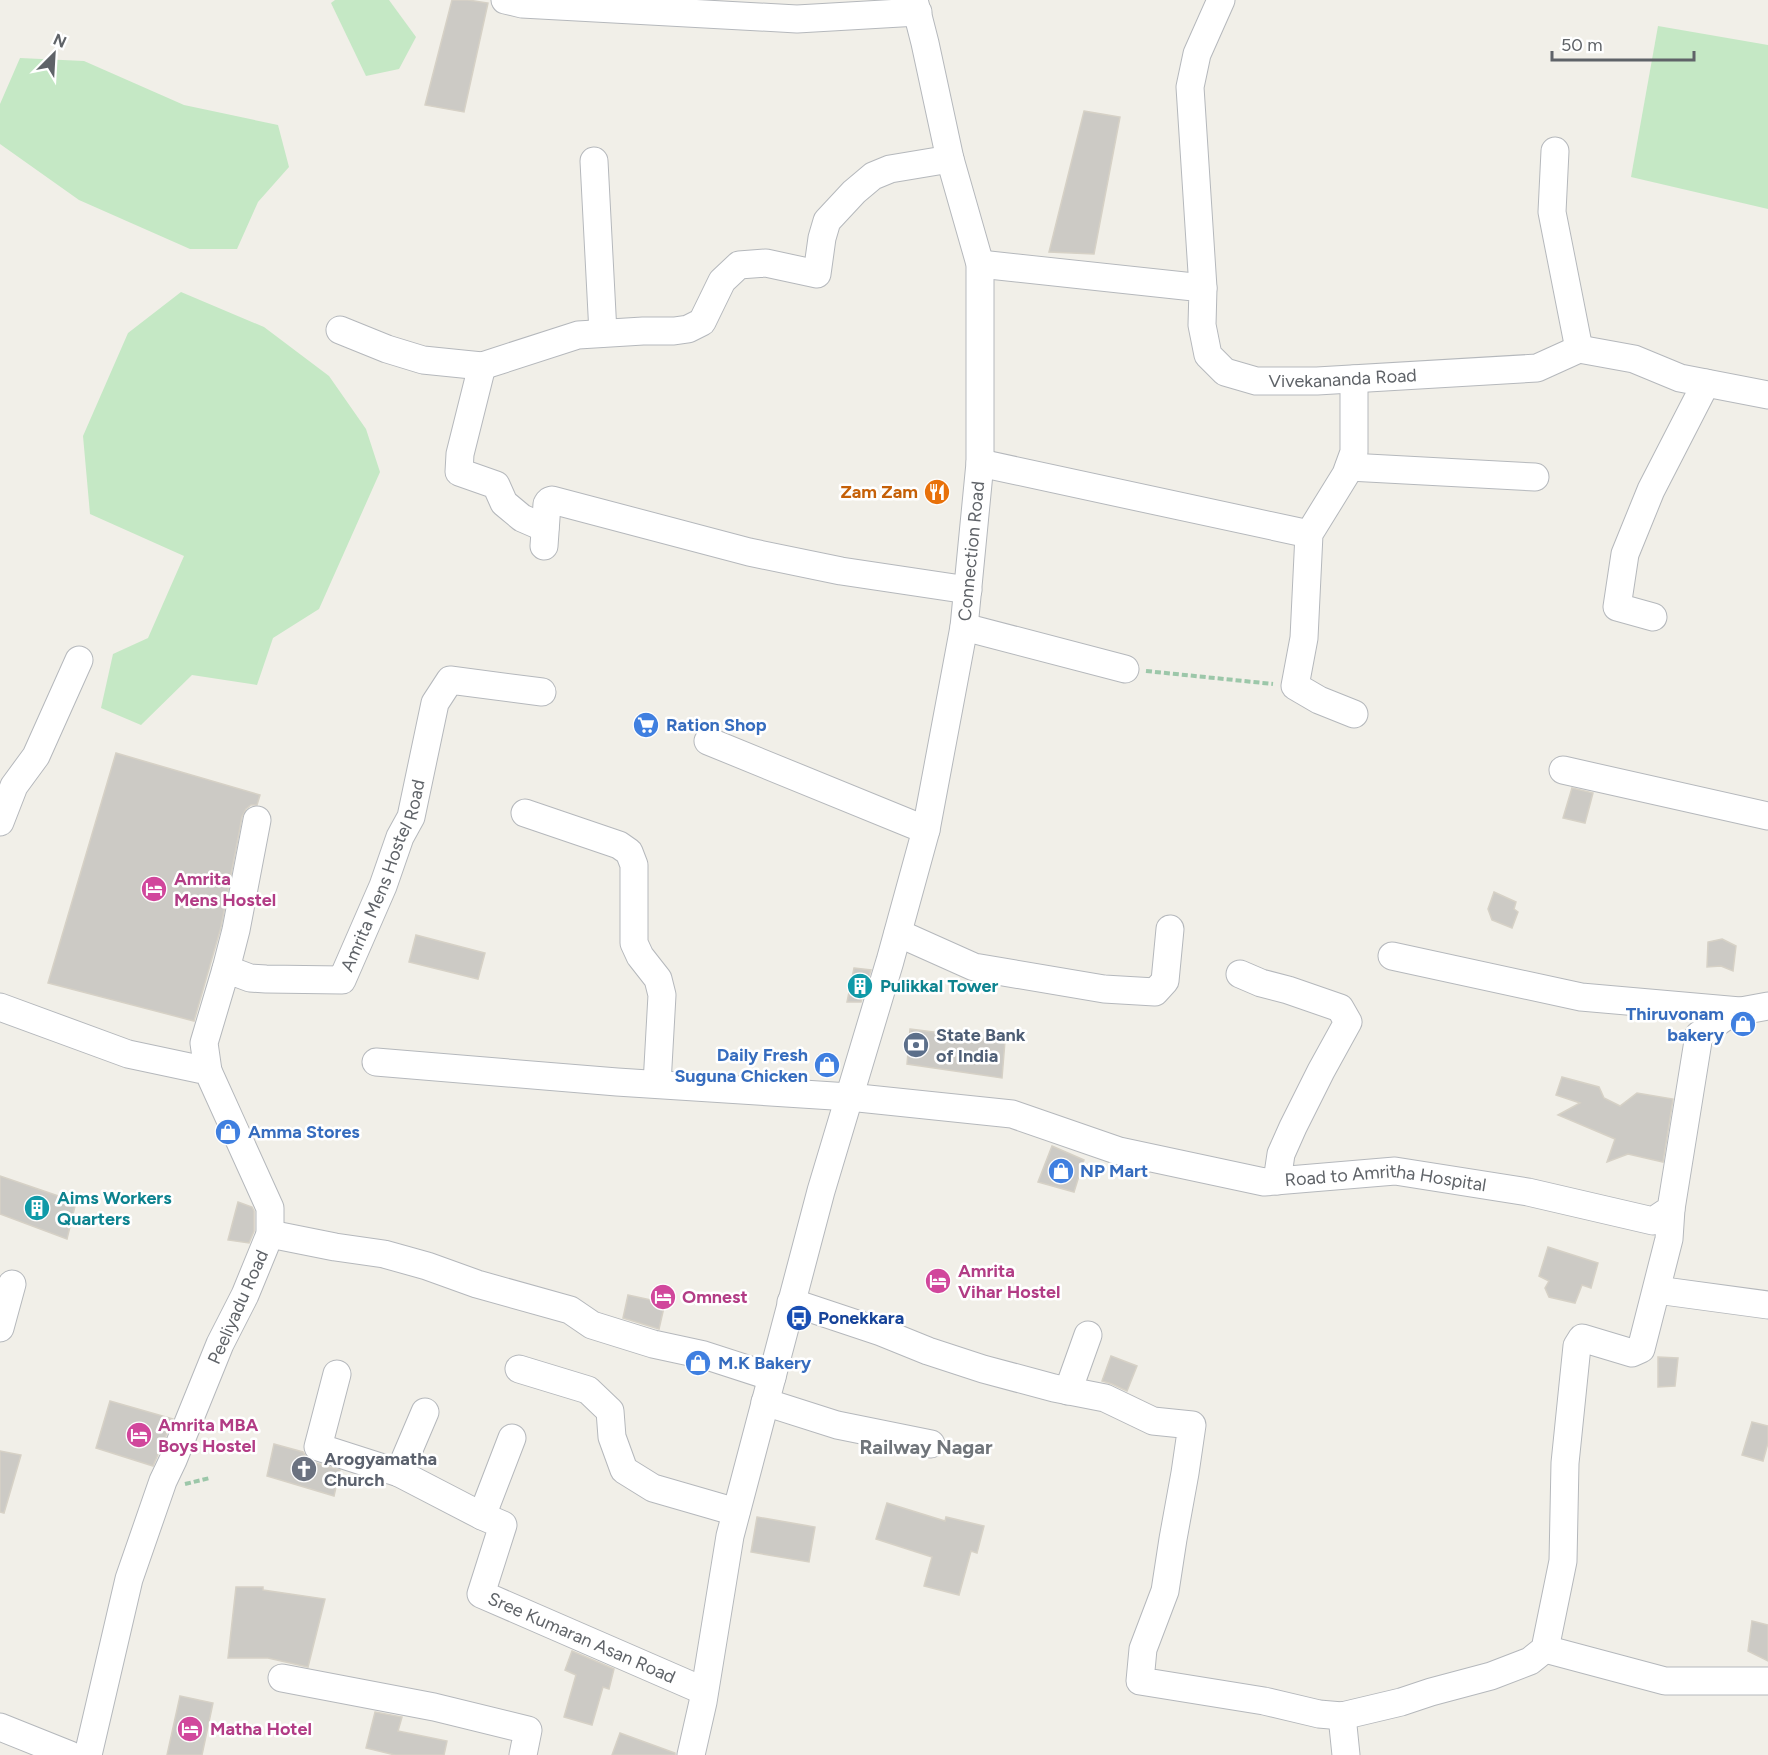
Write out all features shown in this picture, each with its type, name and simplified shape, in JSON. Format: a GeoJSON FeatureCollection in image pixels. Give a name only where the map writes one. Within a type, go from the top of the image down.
{"type":"FeatureCollection","features":[{"type":"Feature","properties":{"kind":"street"},"geometry":{"type":"LineString","coordinates":[[505,0],[522,4],[797,19],[916,6]]}},
{"type":"Feature","properties":{"kind":"street","name":"Vivekananda Road"},"geometry":{"type":"LineString","coordinates":[[1221,0],[1197,54],[1190,87],[1203,288],[1202,325],[1208,355],[1225,372],[1256,381],[1317,381],[1537,368],[1579,349]]}},
{"type":"Feature","properties":{"kind":"street","name":"Connection Road"},"geometry":{"type":"LineString","coordinates":[[691,1755],[730,1536],[791,1302],[927,830],[964,627],[980,463],[980,264],[950,159],[916,6]]}},
{"type":"Feature","properties":{"kind":"street"},"geometry":{"type":"LineString","coordinates":[[1555,152],[1552,212],[1579,349],[1634,358],[1680,378],[1768,395]]}},
{"type":"Feature","properties":{"kind":"street"},"geometry":{"type":"LineString","coordinates":[[340,330],[387,349],[423,360],[482,366],[578,335],[674,332],[688,329],[702,322],[722,280],[739,265],[766,263],[818,274],[822,238],[827,220],[873,176],[890,169],[950,159]]}},
{"type":"Feature","properties":{"kind":"street"},"geometry":{"type":"LineString","coordinates":[[594,161],[603,333]]}},
{"type":"Feature","properties":{"kind":"street"},"geometry":{"type":"LineString","coordinates":[[980,264],[1203,288]]}},
{"type":"Feature","properties":{"kind":"street"},"geometry":{"type":"LineString","coordinates":[[482,366],[460,454],[459,472],[496,485],[504,503],[544,537],[547,504],[552,500],[749,552],[841,571],[968,590]]}},
{"type":"Feature","properties":{"kind":"street"},"geometry":{"type":"LineString","coordinates":[[1353,379],[1354,452],[1346,474],[1309,534],[1304,638],[1295,686],[1319,700],[1354,714]]}},
{"type":"Feature","properties":{"kind":"street"},"geometry":{"type":"LineString","coordinates":[[1653,617],[1617,607],[1625,554],[1651,490],[1706,383]]}},
{"type":"Feature","properties":{"kind":"street"},"geometry":{"type":"LineString","coordinates":[[980,463],[1309,534]]}},
{"type":"Feature","properties":{"kind":"street"},"geometry":{"type":"LineString","coordinates":[[1349,467],[1535,477]]}},
{"type":"Feature","properties":{"kind":"street"},"geometry":{"type":"LineString","coordinates":[[964,627],[1125,669]]}},
{"type":"Feature","properties":{"kind":"street"},"geometry":{"type":"LineString","coordinates":[[0,822],[14,786],[36,756],[80,660]]}},
{"type":"Feature","properties":{"kind":"street","name":"Amrita Mens Hostel Road"},"geometry":{"type":"LineString","coordinates":[[226,969],[250,978],[342,980],[383,886],[400,837],[411,817],[435,703],[450,680],[542,692]]}},
{"type":"Feature","properties":{"kind":"street"},"geometry":{"type":"LineString","coordinates":[[708,741],[927,830]]}},
{"type":"Feature","properties":{"kind":"street"},"geometry":{"type":"LineString","coordinates":[[1563,770],[1768,816]]}},
{"type":"Feature","properties":{"kind":"street"},"geometry":{"type":"LineString","coordinates":[[525,813],[619,844],[629,852],[634,865],[634,943],[640,956],[658,979],[662,995],[657,1084]]}},
{"type":"Feature","properties":{"kind":"street"},"geometry":{"type":"LineString","coordinates":[[0,1007],[128,1054],[208,1071],[204,1043],[236,930],[257,820]]}},
{"type":"Feature","properties":{"kind":"street"},"geometry":{"type":"LineString","coordinates":[[898,933],[974,967],[1104,989],[1155,992],[1165,981],[1170,929]]}},
{"type":"Feature","properties":{"kind":"street"},"geometry":{"type":"LineString","coordinates":[[1392,956],[1581,997],[1741,1011]]}},
{"type":"Feature","properties":{"kind":"street"},"geometry":{"type":"LineString","coordinates":[[1240,974],[1340,1008],[1348,1022],[1293,1127],[1281,1154],[1277,1181]]}},
{"type":"Feature","properties":{"kind":"street"},"geometry":{"type":"LineString","coordinates":[[791,1302],[881,1332],[928,1351],[1013,1377],[1105,1398],[1153,1421],[1192,1425],[1166,1591],[1143,1649],[1140,1681],[1264,1701],[1319,1714],[1342,1716],[1491,1676],[1530,1661],[1545,1648],[1563,1561],[1564,1463],[1577,1346],[1582,1338],[1632,1353],[1641,1349],[1669,1239],[1671,1209],[1699,1035],[1725,1017],[1741,1011],[1768,1006]]}},
{"type":"Feature","properties":{"kind":"street","name":"Road to Amritha Hospital"},"geometry":{"type":"LineString","coordinates":[[376,1062],[617,1083],[849,1097],[1012,1114],[1119,1151],[1264,1182],[1395,1171],[1528,1192],[1653,1221],[1671,1209]]}},
{"type":"Feature","properties":{"kind":"street","name":"Peeliyadu Road"},"geometry":{"type":"LineString","coordinates":[[88,1755],[129,1579],[163,1481],[220,1344],[245,1295],[270,1234],[270,1208],[208,1071]]}},
{"type":"Feature","properties":{"kind":"street"},"geometry":{"type":"LineString","coordinates":[[270,1234],[384,1254],[427,1266],[477,1284],[570,1310],[592,1325],[653,1344],[704,1355],[772,1377]]}},
{"type":"Feature","properties":{"kind":"street"},"geometry":{"type":"LineString","coordinates":[[0,1328],[12,1284]]}},
{"type":"Feature","properties":{"kind":"street"},"geometry":{"type":"LineString","coordinates":[[1657,1290],[1768,1305]]}},
{"type":"Feature","properties":{"kind":"street"},"geometry":{"type":"LineString","coordinates":[[1068,1391],[1088,1335]]}},
{"type":"Feature","properties":{"kind":"street"},"geometry":{"type":"LineString","coordinates":[[519,1369],[588,1390],[610,1411],[612,1437],[624,1470],[653,1488],[736,1512]]}},
{"type":"Feature","properties":{"kind":"street","name":"Sree Kumaran Asan Road"},"geometry":{"type":"LineString","coordinates":[[337,1374],[318,1447],[399,1473],[503,1525],[481,1594],[704,1690]]}},
{"type":"Feature","properties":{"kind":"street"},"geometry":{"type":"LineString","coordinates":[[765,1402],[837,1425],[931,1444]]}},
{"type":"Feature","properties":{"kind":"street"},"geometry":{"type":"LineString","coordinates":[[399,1473],[425,1412]]}},
{"type":"Feature","properties":{"kind":"street"},"geometry":{"type":"LineString","coordinates":[[482,1516],[512,1438]]}},
{"type":"Feature","properties":{"kind":"street"},"geometry":{"type":"LineString","coordinates":[[1545,1648],[1665,1681],[1768,1680]]}},
{"type":"Feature","properties":{"kind":"street"},"geometry":{"type":"LineString","coordinates":[[282,1678],[434,1707],[528,1730],[523,1755]]}},
{"type":"Feature","properties":{"kind":"street"},"geometry":{"type":"LineString","coordinates":[[1342,1716],[1346,1755]]}},
{"type":"Feature","properties":{"kind":"street"},"geometry":{"type":"LineString","coordinates":[[0,1727],[70,1755]]}},
{"type":"Feature","properties":{"kind":"path"},"geometry":{"type":"LineString","coordinates":[[1125,669],[1295,686]]}},
{"type":"Feature","properties":{"kind":"green space"},"geometry":{"type":"Polygon","coordinates":[[[335,0],[389,0],[416,37],[399,69],[366,76],[331,3],[335,0]]]}},
{"type":"Feature","properties":{"kind":"green space"},"geometry":{"type":"Polygon","coordinates":[[[1658,26],[1768,45],[1768,209],[1631,177],[1658,26]]]}},
{"type":"Feature","properties":{"kind":"green space"},"geometry":{"type":"Polygon","coordinates":[[[20,58],[84,61],[184,105],[278,125],[289,167],[258,202],[237,249],[190,249],[79,200],[0,144],[0,104],[20,58]]]}},
{"type":"Feature","properties":{"kind":"green space"},"geometry":{"type":"Polygon","coordinates":[[[181,292],[264,327],[329,376],[366,429],[380,472],[319,609],[273,638],[257,685],[192,675],[141,725],[101,708],[113,654],[148,638],[184,556],[90,514],[83,436],[128,333],[181,292]]]}},
{"type":"Feature","properties":{"kind":"building"},"geometry":{"type":"Polygon","coordinates":[[[452,0],[488,3],[464,112],[425,105],[452,0]]]}},
{"type":"Feature","properties":{"kind":"building"},"geometry":{"type":"Polygon","coordinates":[[[1084,111],[1120,117],[1094,254],[1049,252],[1084,111]]]}},
{"type":"Feature","properties":{"kind":"building","name":"Amrita Mens Hostel"},"geometry":{"type":"Polygon","coordinates":[[[116,753],[260,795],[257,805],[251,805],[246,809],[242,817],[221,927],[194,1021],[48,983],[116,753]]]}},
{"type":"Feature","properties":{"kind":"building"},"geometry":{"type":"Polygon","coordinates":[[[1572,788],[1593,793],[1585,823],[1563,818],[1572,788]]]}},
{"type":"Feature","properties":{"kind":"building"},"geometry":{"type":"Polygon","coordinates":[[[1494,892],[1516,902],[1514,909],[1518,912],[1512,928],[1492,920],[1488,909],[1494,892]]]}},
{"type":"Feature","properties":{"kind":"building"},"geometry":{"type":"Polygon","coordinates":[[[416,935],[485,953],[478,979],[409,962],[416,935]]]}},
{"type":"Feature","properties":{"kind":"building"},"geometry":{"type":"Polygon","coordinates":[[[1722,939],[1736,946],[1733,971],[1721,966],[1707,967],[1708,942],[1722,939]]]}},
{"type":"Feature","properties":{"kind":"building","name":"Pulikkal Tower"},"geometry":{"type":"Polygon","coordinates":[[[854,968],[871,970],[861,1002],[847,1002],[854,968]]]}},
{"type":"Feature","properties":{"kind":"building"},"geometry":{"type":"Polygon","coordinates":[[[910,1029],[1005,1041],[1002,1078],[907,1064],[910,1029]]]}},
{"type":"Feature","properties":{"kind":"building"},"geometry":{"type":"Polygon","coordinates":[[[1562,1077],[1599,1087],[1604,1098],[1620,1106],[1637,1093],[1673,1099],[1663,1162],[1628,1154],[1607,1162],[1615,1139],[1558,1115],[1580,1103],[1556,1095],[1562,1077]]]}},
{"type":"Feature","properties":{"kind":"building","name":"NP Mart"},"geometry":{"type":"Polygon","coordinates":[[[1052,1146],[1084,1160],[1074,1192],[1038,1182],[1052,1146]]]}},
{"type":"Feature","properties":{"kind":"building","name":"Aims Workers Quarters"},"geometry":{"type":"Polygon","coordinates":[[[0,1176],[76,1202],[67,1239],[0,1214],[0,1176]]]}},
{"type":"Feature","properties":{"kind":"building"},"geometry":{"type":"Polygon","coordinates":[[[238,1202],[252,1207],[254,1211],[254,1231],[249,1243],[228,1240],[238,1202]]]}},
{"type":"Feature","properties":{"kind":"building"},"geometry":{"type":"Polygon","coordinates":[[[1548,1247],[1598,1263],[1591,1288],[1582,1285],[1575,1303],[1549,1297],[1545,1288],[1549,1281],[1539,1276],[1548,1247]]]}},
{"type":"Feature","properties":{"kind":"building"},"geometry":{"type":"Polygon","coordinates":[[[628,1295],[665,1303],[659,1329],[623,1318],[628,1295]]]}},
{"type":"Feature","properties":{"kind":"building"},"geometry":{"type":"Polygon","coordinates":[[[1111,1356],[1137,1366],[1127,1391],[1102,1381],[1111,1356]]]}},
{"type":"Feature","properties":{"kind":"building"},"geometry":{"type":"Polygon","coordinates":[[[1658,1357],[1678,1358],[1675,1386],[1658,1387],[1658,1357]]]}},
{"type":"Feature","properties":{"kind":"building","name":"Amrita MBA Boys Hostel"},"geometry":{"type":"Polygon","coordinates":[[[110,1401],[173,1419],[153,1466],[96,1448],[110,1401]]]}},
{"type":"Feature","properties":{"kind":"building"},"geometry":{"type":"Polygon","coordinates":[[[1752,1422],[1768,1426],[1768,1443],[1763,1461],[1742,1455],[1752,1422]]]}},
{"type":"Feature","properties":{"kind":"building","name":"Arogyamatha Church"},"geometry":{"type":"Polygon","coordinates":[[[274,1444],[303,1452],[313,1462],[340,1470],[334,1496],[267,1476],[274,1444]]]}},
{"type":"Feature","properties":{"kind":"building"},"geometry":{"type":"Polygon","coordinates":[[[0,1451],[21,1455],[4,1513],[0,1512],[0,1451]]]}},
{"type":"Feature","properties":{"kind":"building"},"geometry":{"type":"Polygon","coordinates":[[[887,1503],[945,1521],[946,1517],[984,1526],[977,1553],[971,1551],[959,1595],[924,1586],[932,1557],[876,1539],[887,1503]]]}},
{"type":"Feature","properties":{"kind":"building"},"geometry":{"type":"Polygon","coordinates":[[[757,1517],[815,1527],[809,1562],[751,1552],[757,1517]]]}},
{"type":"Feature","properties":{"kind":"building"},"geometry":{"type":"Polygon","coordinates":[[[236,1587],[263,1587],[263,1590],[325,1599],[308,1667],[268,1658],[228,1658],[236,1587]]]}},
{"type":"Feature","properties":{"kind":"building"},"geometry":{"type":"Polygon","coordinates":[[[1752,1621],[1768,1625],[1768,1661],[1748,1651],[1752,1621]]]}},
{"type":"Feature","properties":{"kind":"building"},"geometry":{"type":"Polygon","coordinates":[[[572,1651],[614,1669],[609,1689],[603,1687],[592,1725],[564,1717],[576,1675],[565,1670],[572,1651]]]}},
{"type":"Feature","properties":{"kind":"building","name":"Matha Hotel"},"geometry":{"type":"Polygon","coordinates":[[[180,1696],[213,1703],[202,1755],[167,1755],[180,1696]]]}},
{"type":"Feature","properties":{"kind":"building"},"geometry":{"type":"Polygon","coordinates":[[[375,1712],[402,1717],[398,1731],[447,1741],[444,1755],[395,1755],[366,1748],[375,1712]]]}},
{"type":"Feature","properties":{"kind":"building"},"geometry":{"type":"Polygon","coordinates":[[[620,1733],[675,1753],[675,1755],[612,1755],[620,1733]]]}},
{"type":"Feature","properties":{"kind":"place","name":"Zam Zam"},"geometry":{"type":"Point","coordinates":[937,492]}},
{"type":"Feature","properties":{"kind":"place","name":"Ration Shop"},"geometry":{"type":"Point","coordinates":[646,725]}},
{"type":"Feature","properties":{"kind":"place","name":"Amrita Mens Hostel"},"geometry":{"type":"Point","coordinates":[154,889]}},
{"type":"Feature","properties":{"kind":"place","name":"Pulikkal Tower"},"geometry":{"type":"Point","coordinates":[860,986]}},
{"type":"Feature","properties":{"kind":"place","name":"Thiruvonam bakery"},"geometry":{"type":"Point","coordinates":[1743,1024]}},
{"type":"Feature","properties":{"kind":"place","name":"State Bank of India"},"geometry":{"type":"Point","coordinates":[916,1045]}},
{"type":"Feature","properties":{"kind":"place","name":"Daily Fresh Suguna Chicken"},"geometry":{"type":"Point","coordinates":[827,1065]}},
{"type":"Feature","properties":{"kind":"place","name":"Amma Stores"},"geometry":{"type":"Point","coordinates":[228,1132]}},
{"type":"Feature","properties":{"kind":"place","name":"NP Mart"},"geometry":{"type":"Point","coordinates":[1061,1171]}},
{"type":"Feature","properties":{"kind":"place","name":"Aims Workers Quarters"},"geometry":{"type":"Point","coordinates":[37,1208]}},
{"type":"Feature","properties":{"kind":"place","name":"Amrita Vihar Hostel"},"geometry":{"type":"Point","coordinates":[938,1281]}},
{"type":"Feature","properties":{"kind":"place","name":"Omnest"},"geometry":{"type":"Point","coordinates":[663,1297]}},
{"type":"Feature","properties":{"kind":"place","name":"Ponekkara"},"geometry":{"type":"Point","coordinates":[799,1318]}},
{"type":"Feature","properties":{"kind":"place","name":"M.K Bakery"},"geometry":{"type":"Point","coordinates":[698,1363]}},
{"type":"Feature","properties":{"kind":"place","name":"Amrita MBA Boys Hostel"},"geometry":{"type":"Point","coordinates":[139,1435]}},
{"type":"Feature","properties":{"kind":"place","name":"Arogyamatha Church"},"geometry":{"type":"Point","coordinates":[304,1469]}},
{"type":"Feature","properties":{"kind":"place","name":"Matha Hotel"},"geometry":{"type":"Point","coordinates":[190,1729]}},
{"type":"Feature","properties":{"kind":"district","name":"Railway Nagar"},"geometry":{"type":"Point","coordinates":[926,1447]}}]}
